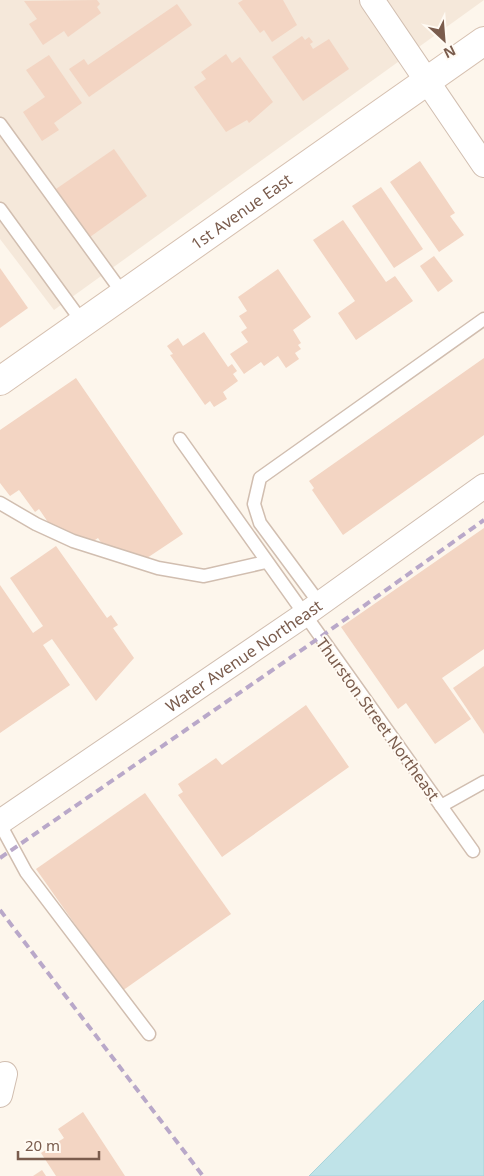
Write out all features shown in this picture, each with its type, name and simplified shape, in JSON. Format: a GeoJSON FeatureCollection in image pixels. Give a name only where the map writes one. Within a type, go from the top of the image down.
{"type":"FeatureCollection","features":[{"type":"Feature","properties":{"kind":"main road","name":"1st Avenue East"},"geometry":{"type":"LineString","coordinates":[[0,381],[484,41]]}},
{"type":"Feature","properties":{"kind":"street"},"geometry":{"type":"LineString","coordinates":[[372,0],[484,165]]}},
{"type":"Feature","properties":{"kind":"street","name":"Water Avenue Northeast"},"geometry":{"type":"LineString","coordinates":[[0,823],[312,609],[484,486]]}},
{"type":"Feature","properties":{"kind":"lane"},"geometry":{"type":"LineString","coordinates":[[0,124],[124,294]]}},
{"type":"Feature","properties":{"kind":"lane"},"geometry":{"type":"LineString","coordinates":[[0,209],[83,323]]}},
{"type":"Feature","properties":{"kind":"lane"},"geometry":{"type":"LineString","coordinates":[[312,609],[260,523],[254,504],[260,478],[484,319]]}},
{"type":"Feature","properties":{"kind":"lane","name":"Thurston Street Northeast"},"geometry":{"type":"LineString","coordinates":[[180,439],[266,562],[312,609],[441,806],[473,851]]}},
{"type":"Feature","properties":{"kind":"lane"},"geometry":{"type":"LineString","coordinates":[[0,503],[36,524],[73,540],[158,568],[204,576],[266,562]]}},
{"type":"Feature","properties":{"kind":"lane"},"geometry":{"type":"LineString","coordinates":[[441,806],[484,782]]}},
{"type":"Feature","properties":{"kind":"lane"},"geometry":{"type":"LineString","coordinates":[[0,823],[26,872],[149,1034]]}},
{"type":"Feature","properties":{"kind":"shaded area"},"geometry":{"type":"Polygon","coordinates":[[[0,0],[484,0],[54,310],[0,239],[0,0]]]}},
{"type":"Feature","properties":{"kind":"water"},"geometry":{"type":"Polygon","coordinates":[[[484,1000],[484,1176],[309,1176],[484,1000]]]}},
{"type":"Feature","properties":{"kind":"building"},"geometry":{"type":"Polygon","coordinates":[[[97,0],[100,4],[97,7],[101,13],[68,37],[64,31],[43,45],[29,24],[37,19],[24,1],[97,0]]]}},
{"type":"Feature","properties":{"kind":"building"},"geometry":{"type":"Polygon","coordinates":[[[243,0],[283,0],[297,25],[272,42],[264,30],[260,33],[238,3],[243,0]]]}},
{"type":"Feature","properties":{"kind":"building"},"geometry":{"type":"Polygon","coordinates":[[[177,4],[192,25],[89,97],[69,69],[84,59],[88,65],[177,4]]]}},
{"type":"Feature","properties":{"kind":"building"},"geometry":{"type":"Polygon","coordinates":[[[302,36],[305,40],[309,37],[313,42],[310,44],[313,49],[329,39],[349,69],[303,101],[272,57],[302,36]]]}},
{"type":"Feature","properties":{"kind":"building"},"geometry":{"type":"Polygon","coordinates":[[[226,54],[232,63],[240,57],[273,102],[249,123],[247,120],[226,132],[194,87],[206,79],[201,72],[226,54]]]}},
{"type":"Feature","properties":{"kind":"building"},"geometry":{"type":"Polygon","coordinates":[[[49,55],[82,103],[54,123],[59,130],[42,141],[23,112],[45,97],[26,70],[49,55]]]}},
{"type":"Feature","properties":{"kind":"building"},"geometry":{"type":"Polygon","coordinates":[[[114,149],[147,196],[90,237],[56,189],[114,149]]]}},
{"type":"Feature","properties":{"kind":"building"},"geometry":{"type":"Polygon","coordinates":[[[420,161],[455,213],[450,216],[464,235],[439,252],[390,182],[420,161]]]}},
{"type":"Feature","properties":{"kind":"building"},"geometry":{"type":"Polygon","coordinates":[[[381,187],[423,249],[394,268],[352,206],[381,187]]]}},
{"type":"Feature","properties":{"kind":"building"},"geometry":{"type":"Polygon","coordinates":[[[343,220],[386,282],[395,276],[413,301],[356,340],[338,313],[355,301],[313,240],[343,220]]]}},
{"type":"Feature","properties":{"kind":"building"},"geometry":{"type":"Polygon","coordinates":[[[434,256],[453,281],[438,292],[420,266],[434,256]]]}},
{"type":"Feature","properties":{"kind":"building"},"geometry":{"type":"Polygon","coordinates":[[[0,268],[28,308],[0,328],[0,268]]]}},
{"type":"Feature","properties":{"kind":"building"},"geometry":{"type":"Polygon","coordinates":[[[278,269],[311,317],[293,330],[301,343],[298,345],[301,349],[295,353],[299,359],[286,368],[278,356],[264,366],[261,362],[244,374],[230,354],[248,342],[241,332],[247,328],[239,316],[247,311],[238,297],[278,269]]]}},
{"type":"Feature","properties":{"kind":"building"},"geometry":{"type":"Polygon","coordinates":[[[204,332],[228,367],[232,364],[237,371],[233,374],[238,381],[223,392],[227,399],[214,407],[210,401],[205,405],[170,355],[173,354],[167,346],[178,338],[183,346],[204,332]]]}},
{"type":"Feature","properties":{"kind":"building"},"geometry":{"type":"Polygon","coordinates":[[[484,358],[484,435],[343,535],[312,490],[314,488],[309,481],[484,358]]]}},
{"type":"Feature","properties":{"kind":"building"},"geometry":{"type":"Polygon","coordinates":[[[76,378],[183,534],[147,558],[106,550],[98,538],[89,544],[52,528],[39,509],[35,512],[19,490],[10,496],[0,483],[0,430],[76,378]]]}},
{"type":"Feature","properties":{"kind":"building"},"geometry":{"type":"Polygon","coordinates":[[[484,528],[484,649],[442,678],[471,719],[435,744],[406,703],[398,709],[341,627],[484,528]]]}},
{"type":"Feature","properties":{"kind":"building"},"geometry":{"type":"Polygon","coordinates":[[[56,546],[107,618],[111,615],[118,625],[113,628],[134,658],[96,701],[52,639],[43,645],[70,685],[0,733],[0,585],[33,633],[43,626],[10,578],[56,546]]]}},
{"type":"Feature","properties":{"kind":"building"},"geometry":{"type":"Polygon","coordinates":[[[484,666],[484,734],[453,688],[484,666]]]}},
{"type":"Feature","properties":{"kind":"building"},"geometry":{"type":"Polygon","coordinates":[[[306,705],[349,767],[222,857],[178,795],[183,792],[178,784],[216,758],[222,765],[306,705]]]}},
{"type":"Feature","properties":{"kind":"building"},"geometry":{"type":"Polygon","coordinates":[[[145,793],[231,914],[122,991],[36,869],[145,793]]]}},
{"type":"Feature","properties":{"kind":"building"},"geometry":{"type":"Polygon","coordinates":[[[83,1112],[125,1176],[56,1176],[41,1153],[64,1138],[58,1129],[83,1112]]]}},
{"type":"Feature","properties":{"kind":"building"},"geometry":{"type":"Polygon","coordinates":[[[42,1170],[46,1176],[33,1176],[42,1170]]]}},
{"type":"Feature","properties":{"kind":"railway"},"geometry":{"type":"LineString","coordinates":[[0,858],[319,638],[484,520]]}},
{"type":"Feature","properties":{"kind":"railway"},"geometry":{"type":"LineString","coordinates":[[0,910],[203,1176]]}}]}
